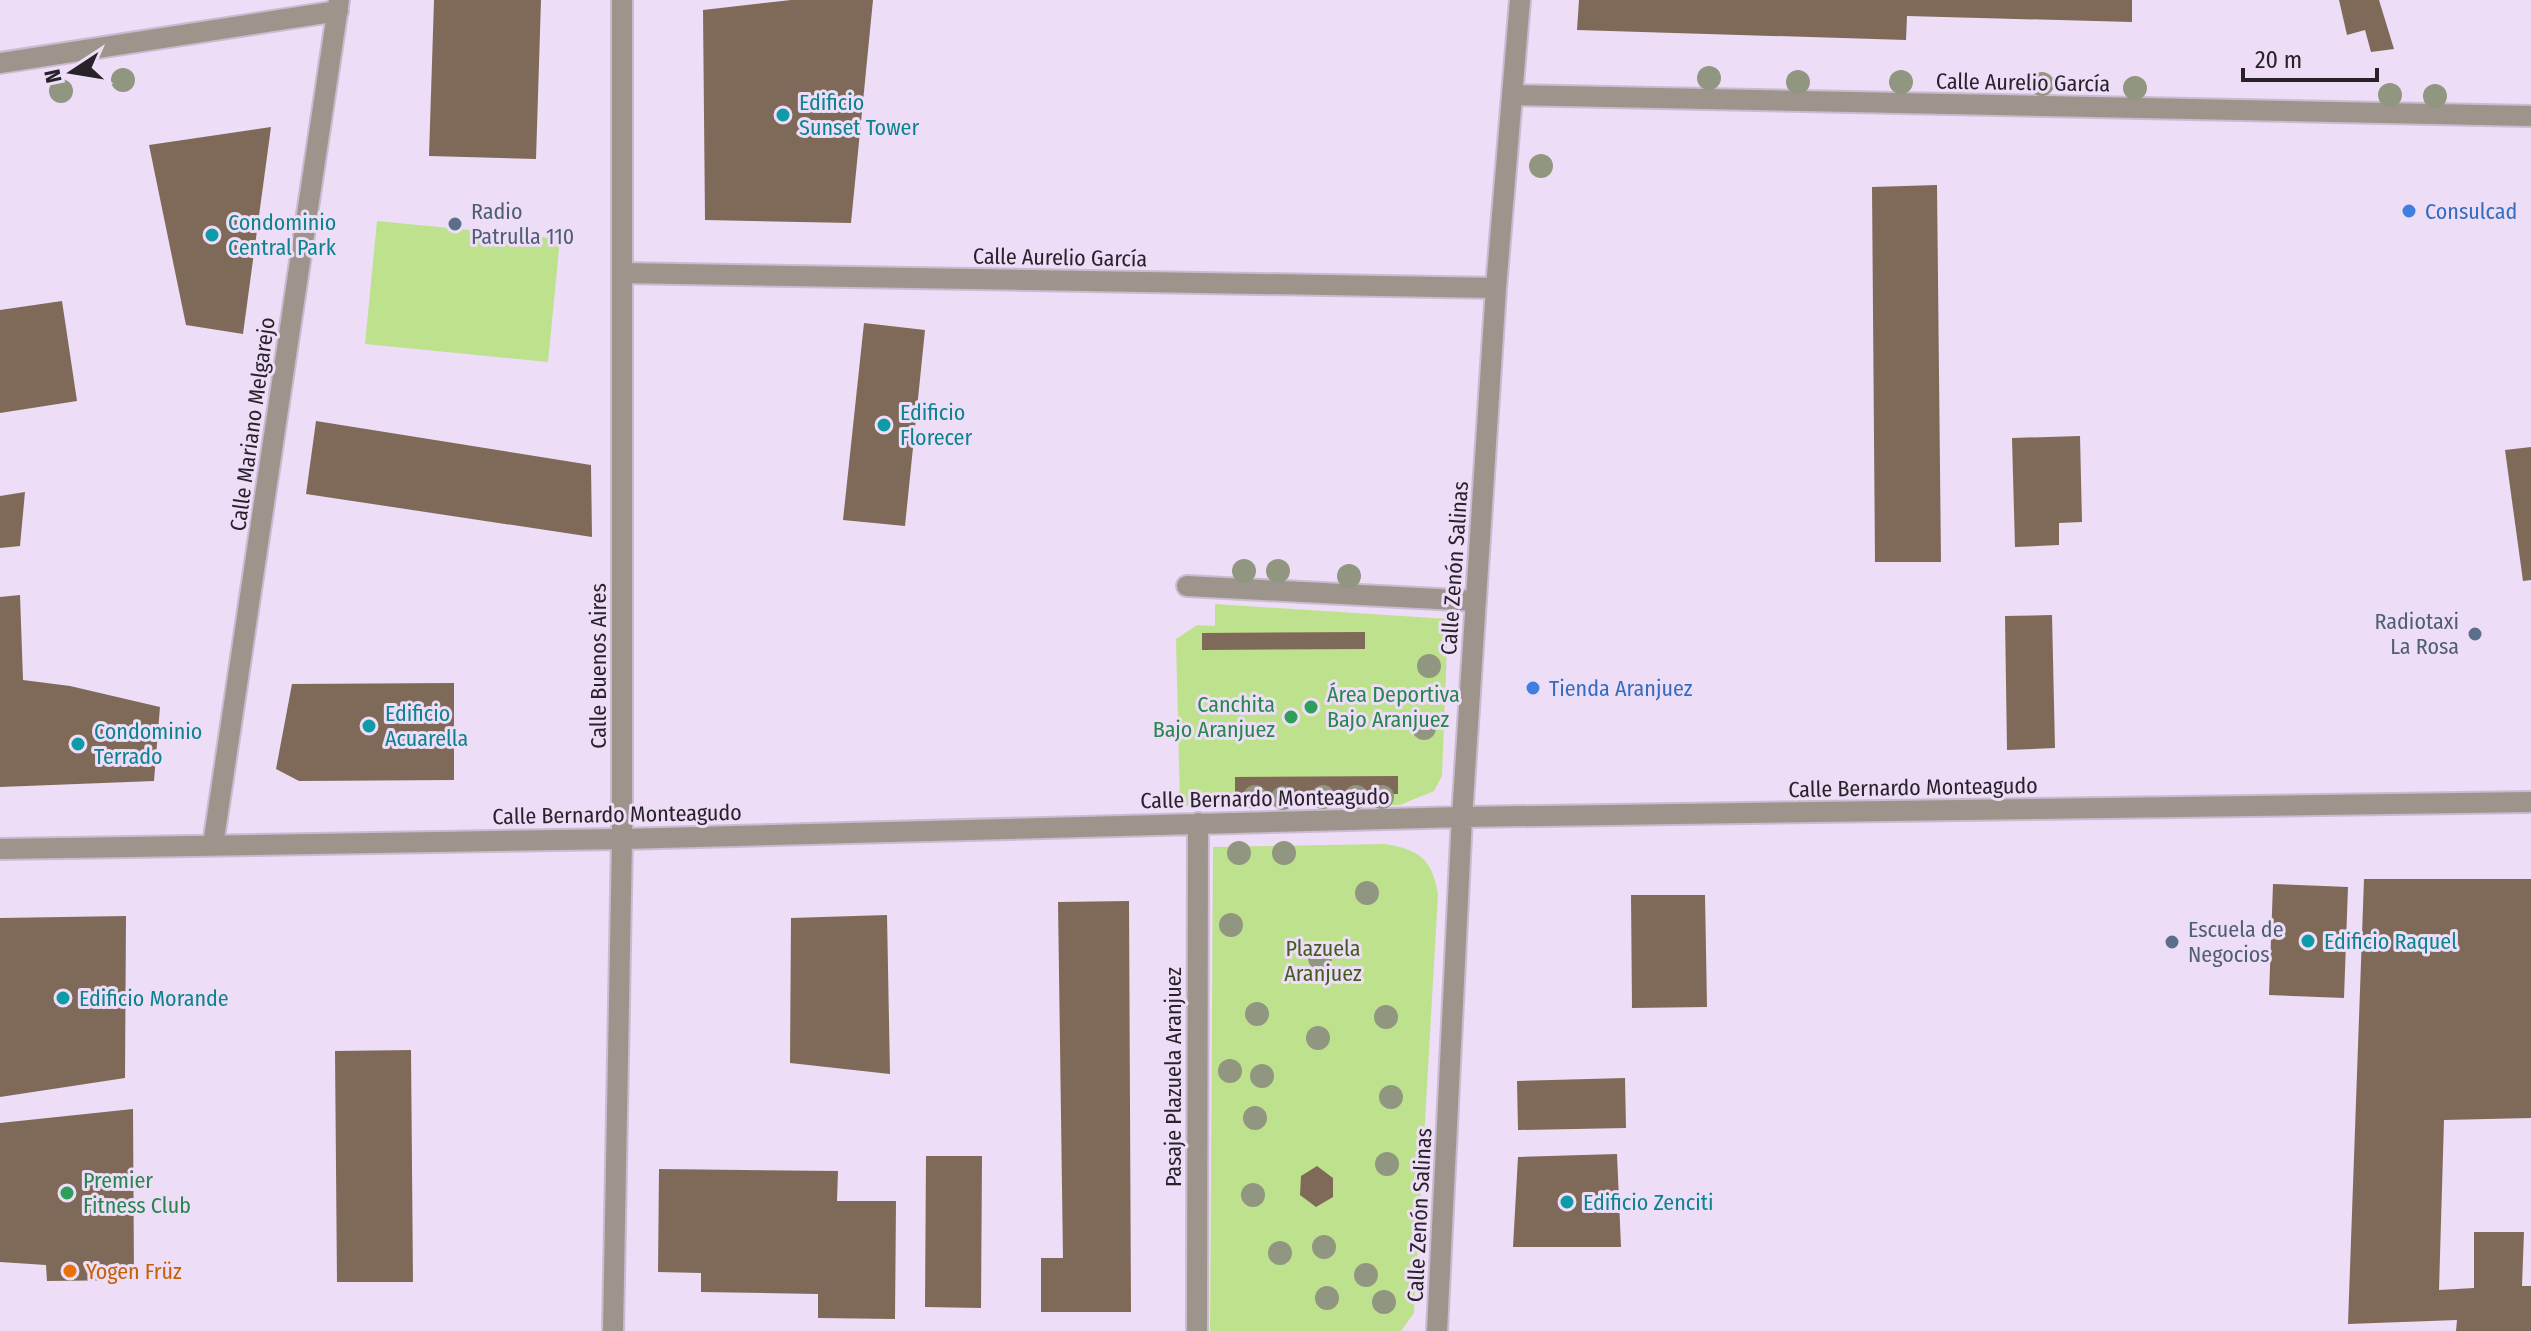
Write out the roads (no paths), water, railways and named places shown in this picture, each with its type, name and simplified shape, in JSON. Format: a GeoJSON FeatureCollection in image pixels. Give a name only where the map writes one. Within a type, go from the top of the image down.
{"type":"FeatureCollection","features":[{"type":"Feature","properties":{"kind":"street","name":"Calle Buenos Aires"},"geometry":{"type":"LineString","coordinates":[[613,1331],[622,839],[622,0]]}},
{"type":"Feature","properties":{"kind":"street","name":"Calle Zenón Salinas"},"geometry":{"type":"LineString","coordinates":[[1437,1331],[1462,817],[1496,288],[1520,0]]}},
{"type":"Feature","properties":{"kind":"street"},"geometry":{"type":"LineString","coordinates":[[0,63],[338,5]]}},
{"type":"Feature","properties":{"kind":"street","name":"Calle Mariano Melgarejo"},"geometry":{"type":"LineString","coordinates":[[213,845],[338,5]]}},
{"type":"Feature","properties":{"kind":"street","name":"Calle Aurelio García"},"geometry":{"type":"LineString","coordinates":[[1513,95],[2531,116]]}},
{"type":"Feature","properties":{"kind":"street","name":"Calle Aurelio García"},"geometry":{"type":"LineString","coordinates":[[622,273],[1496,288]]}},
{"type":"Feature","properties":{"kind":"street"},"geometry":{"type":"LineString","coordinates":[[1187,586],[1476,601]]}},
{"type":"Feature","properties":{"kind":"street","name":"Calle Bernardo Monteagudo"},"geometry":{"type":"LineString","coordinates":[[0,849],[622,839],[1462,817],[2531,802]]}},
{"type":"Feature","properties":{"kind":"street","name":"Pasaje Plazuela Aranjuez"},"geometry":{"type":"LineString","coordinates":[[1197,1331],[1198,823]]}},
{"type":"Feature","properties":{"kind":"place","name":"Edificio Sunset Tower"},"geometry":{"type":"Point","coordinates":[783,115]}},
{"type":"Feature","properties":{"kind":"place","name":"Consulcad"},"geometry":{"type":"Point","coordinates":[2409,211]}},
{"type":"Feature","properties":{"kind":"place","name":"Radio Patrulla 110"},"geometry":{"type":"Point","coordinates":[455,224]}},
{"type":"Feature","properties":{"kind":"place","name":"Condominio Central Park"},"geometry":{"type":"Point","coordinates":[212,235]}},
{"type":"Feature","properties":{"kind":"place","name":"Edificio Florecer"},"geometry":{"type":"Point","coordinates":[884,425]}},
{"type":"Feature","properties":{"kind":"place","name":"Radiotaxi La Rosa"},"geometry":{"type":"Point","coordinates":[2475,634]}},
{"type":"Feature","properties":{"kind":"place","name":"Tienda Aranjuez"},"geometry":{"type":"Point","coordinates":[1533,688]}},
{"type":"Feature","properties":{"kind":"place","name":"Área Deportiva Bajo Aranjuez"},"geometry":{"type":"Point","coordinates":[1311,707]}},
{"type":"Feature","properties":{"kind":"place","name":"Canchita Bajo Aranjuez"},"geometry":{"type":"Point","coordinates":[1291,717]}},
{"type":"Feature","properties":{"kind":"place","name":"Edificio Acuarella"},"geometry":{"type":"Point","coordinates":[369,726]}},
{"type":"Feature","properties":{"kind":"place","name":"Condominio Terrado"},"geometry":{"type":"Point","coordinates":[78,744]}},
{"type":"Feature","properties":{"kind":"place","name":"Edificio Raquel"},"geometry":{"type":"Point","coordinates":[2308,941]}},
{"type":"Feature","properties":{"kind":"place","name":"Escuela de Negocios"},"geometry":{"type":"Point","coordinates":[2172,942]}},
{"type":"Feature","properties":{"kind":"place","name":"Edificio Morande"},"geometry":{"type":"Point","coordinates":[63,998]}},
{"type":"Feature","properties":{"kind":"place","name":"Premier Fitness Club"},"geometry":{"type":"Point","coordinates":[67,1193]}},
{"type":"Feature","properties":{"kind":"place","name":"Edificio Zenciti"},"geometry":{"type":"Point","coordinates":[1567,1202]}},
{"type":"Feature","properties":{"kind":"place","name":"Yogen Früz"},"geometry":{"type":"Point","coordinates":[70,1271]}},
{"type":"Feature","properties":{"kind":"park label","name":"Plazuela Aranjuez"},"geometry":{"type":"Point","coordinates":[1323,960]}}]}
